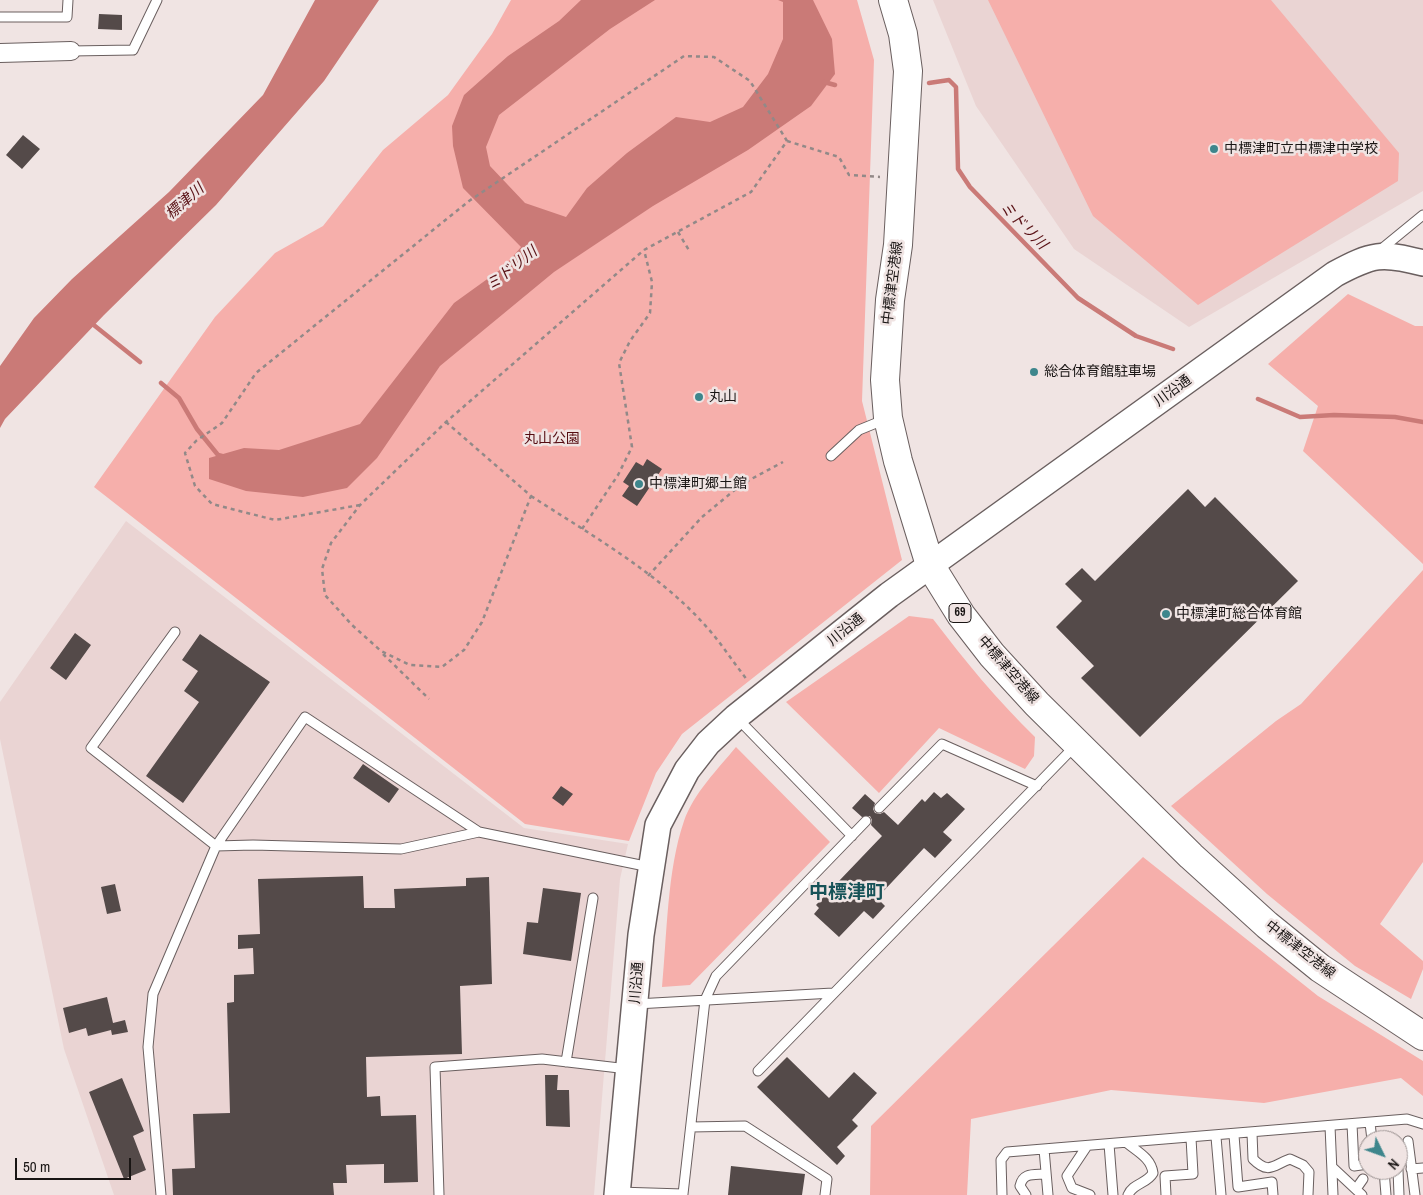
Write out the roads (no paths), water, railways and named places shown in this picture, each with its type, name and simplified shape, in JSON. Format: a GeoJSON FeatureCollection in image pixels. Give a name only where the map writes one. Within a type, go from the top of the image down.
{"type":"FeatureCollection","features":[{"type":"Feature","properties":{"kind":"main road","name":"中標津空港線"},"geometry":{"type":"LineString","coordinates":[[893,0],[903,34],[908,71],[898,245],[890,300],[885,380],[888,418],[898,461],[930,565],[961,615],[992,655],[1077,744],[1191,856],[1267,925],[1320,968],[1423,1036]]}},
{"type":"Feature","properties":{"kind":"street"},"geometry":{"type":"LineString","coordinates":[[0,53],[71,52]]}},
{"type":"Feature","properties":{"kind":"street"},"geometry":{"type":"LineString","coordinates":[[1374,256],[1398,256],[1423,263]]}},
{"type":"Feature","properties":{"kind":"street","name":"川沿通"},"geometry":{"type":"LineString","coordinates":[[617,1194],[650,867],[658,825],[687,770],[708,743],[736,717],[930,565],[1335,274],[1374,256]]}},
{"type":"Feature","properties":{"kind":"lane"},"geometry":{"type":"LineString","coordinates":[[0,17],[67,17],[68,0]]}},
{"type":"Feature","properties":{"kind":"lane"},"geometry":{"type":"LineString","coordinates":[[71,52],[133,50],[157,0]]}},
{"type":"Feature","properties":{"kind":"lane"},"geometry":{"type":"LineString","coordinates":[[1374,256],[1423,214]]}},
{"type":"Feature","properties":{"kind":"lane"},"geometry":{"type":"LineString","coordinates":[[831,456],[859,430],[888,418]]}},
{"type":"Feature","properties":{"kind":"lane"},"geometry":{"type":"LineString","coordinates":[[175,632],[91,748],[216,846],[253,844],[401,850],[479,832]]}},
{"type":"Feature","properties":{"kind":"lane"},"geometry":{"type":"LineString","coordinates":[[161,1195],[148,1047],[153,994],[216,846],[305,717],[479,832],[650,867]]}},
{"type":"Feature","properties":{"kind":"lane"},"geometry":{"type":"LineString","coordinates":[[736,717],[852,836]]}},
{"type":"Feature","properties":{"kind":"lane"},"geometry":{"type":"LineString","coordinates":[[879,808],[942,744],[1037,786]]}},
{"type":"Feature","properties":{"kind":"lane"},"geometry":{"type":"LineString","coordinates":[[758,1071],[1077,744]]}},
{"type":"Feature","properties":{"kind":"lane"},"geometry":{"type":"LineString","coordinates":[[617,1194],[683,1194],[705,1000],[716,976],[866,821]]}},
{"type":"Feature","properties":{"kind":"lane"},"geometry":{"type":"LineString","coordinates":[[566,1062],[593,898]]}},
{"type":"Feature","properties":{"kind":"lane"},"geometry":{"type":"LineString","coordinates":[[635,1004],[833,994]]}},
{"type":"Feature","properties":{"kind":"lane"},"geometry":{"type":"LineString","coordinates":[[439,1195],[435,1067],[542,1059],[630,1070]]}},
{"type":"Feature","properties":{"kind":"lane"},"geometry":{"type":"LineString","coordinates":[[1002,1195],[1001,1160],[1007,1152],[1216,1137],[1407,1119],[1423,1124]]}},
{"type":"Feature","properties":{"kind":"lane"},"geometry":{"type":"LineString","coordinates":[[1370,1123],[1371,1130]]}},
{"type":"Feature","properties":{"kind":"lane"},"geometry":{"type":"LineString","coordinates":[[1352,1124],[1354,1166],[1358,1165]]}},
{"type":"Feature","properties":{"kind":"lane"},"geometry":{"type":"LineString","coordinates":[[690,1127],[745,1126],[827,1179],[825,1195]]}},
{"type":"Feature","properties":{"kind":"lane"},"geometry":{"type":"LineString","coordinates":[[1330,1126],[1333,1195]]}},
{"type":"Feature","properties":{"kind":"lane"},"geometry":{"type":"LineString","coordinates":[[1252,1133],[1253,1159],[1259,1165],[1267,1168],[1275,1167],[1290,1159],[1303,1165],[1309,1172],[1308,1195]]}},
{"type":"Feature","properties":{"kind":"lane"},"geometry":{"type":"LineString","coordinates":[[1234,1135],[1238,1187],[1272,1182],[1273,1195]]}},
{"type":"Feature","properties":{"kind":"lane"},"geometry":{"type":"LineString","coordinates":[[1216,1137],[1221,1195]]}},
{"type":"Feature","properties":{"kind":"lane"},"geometry":{"type":"LineString","coordinates":[[1166,1195],[1165,1176],[1192,1174],[1190,1138]]}},
{"type":"Feature","properties":{"kind":"lane"},"geometry":{"type":"LineString","coordinates":[[1408,1141],[1415,1195]]}},
{"type":"Feature","properties":{"kind":"lane"},"geometry":{"type":"LineString","coordinates":[[1127,1143],[1146,1158],[1152,1165],[1153,1173],[1144,1183],[1134,1187],[1128,1195]]}},
{"type":"Feature","properties":{"kind":"lane"},"geometry":{"type":"LineString","coordinates":[[1109,1144],[1112,1195]]}},
{"type":"Feature","properties":{"kind":"lane"},"geometry":{"type":"LineString","coordinates":[[1087,1146],[1067,1176],[1072,1188],[1090,1195]]}},
{"type":"Feature","properties":{"kind":"lane"},"geometry":{"type":"LineString","coordinates":[[1044,1149],[1048,1195]]}},
{"type":"Feature","properties":{"kind":"lane"},"geometry":{"type":"LineString","coordinates":[[1332,1167],[1359,1192],[1363,1180]]}},
{"type":"Feature","properties":{"kind":"lane"},"geometry":{"type":"LineString","coordinates":[[1412,1169],[1423,1168]]}},
{"type":"Feature","properties":{"kind":"lane"},"geometry":{"type":"LineString","coordinates":[[1026,1195],[1020,1186],[1022,1179],[1027,1175],[1046,1174]]}},
{"type":"Feature","properties":{"kind":"lane"},"geometry":{"type":"LineString","coordinates":[[1385,1180],[1386,1195]]}},
{"type":"Feature","properties":{"kind":"lane"},"geometry":{"type":"LineString","coordinates":[[1398,1180],[1399,1195]]}},
{"type":"Feature","properties":{"kind":"water","name":"標津川"},"geometry":{"type":"Polygon","coordinates":[[[315,0],[379,0],[324,81],[216,205],[104,315],[5,419],[0,428],[0,366],[34,318],[72,279],[169,192],[263,95],[315,0]]]}},
{"type":"Feature","properties":{"kind":"water"},"geometry":{"type":"Polygon","coordinates":[[[581,0],[655,0],[610,29],[499,115],[486,147],[490,166],[525,203],[566,217],[587,188],[627,153],[676,117],[710,122],[743,107],[768,74],[783,39],[783,2],[778,0],[813,0],[832,39],[835,74],[811,106],[748,150],[653,206],[554,272],[440,366],[377,458],[347,488],[303,497],[246,491],[209,479],[209,458],[244,448],[279,450],[360,424],[454,303],[504,267],[521,247],[463,188],[453,146],[452,126],[464,95],[508,56],[559,21],[581,0]]]}},
{"type":"Feature","properties":{"kind":"waterway","name":"ミドリ川"},"geometry":{"type":"LineString","coordinates":[[929,83],[949,80],[956,87],[958,169],[970,187],[1078,298],[1136,336],[1173,349]]}},
{"type":"Feature","properties":{"kind":"waterway","name":"ミドリ川"},"geometry":{"type":"LineString","coordinates":[[824,82],[835,85]]}},
{"type":"Feature","properties":{"kind":"waterway"},"geometry":{"type":"LineString","coordinates":[[90,322],[140,362]]}},
{"type":"Feature","properties":{"kind":"waterway"},"geometry":{"type":"LineString","coordinates":[[161,383],[179,398],[197,429],[218,455],[222,456]]}},
{"type":"Feature","properties":{"kind":"waterway","name":"ミドリ川"},"geometry":{"type":"LineString","coordinates":[[1258,399],[1300,417],[1334,415],[1395,417],[1423,422]]}},
{"type":"Feature","properties":{"kind":"place","name":"中標津町立中標津中学校"},"geometry":{"type":"Point","coordinates":[1214,149]}},
{"type":"Feature","properties":{"kind":"place","name":"総合体育館駐車場"},"geometry":{"type":"Point","coordinates":[1034,372]}},
{"type":"Feature","properties":{"kind":"place","name":"丸山"},"geometry":{"type":"Point","coordinates":[699,397]}},
{"type":"Feature","properties":{"kind":"place","name":"中標津町郷土館"},"geometry":{"type":"Point","coordinates":[639,484]}},
{"type":"Feature","properties":{"kind":"place","name":"中標津町総合体育館"},"geometry":{"type":"Point","coordinates":[1166,614]}},
{"type":"Feature","properties":{"kind":"district","name":"中標津町"},"geometry":{"type":"Point","coordinates":[847,893]}},
{"type":"Feature","properties":{"kind":"park label","name":"丸山公園"},"geometry":{"type":"Point","coordinates":[552,439]}}]}
